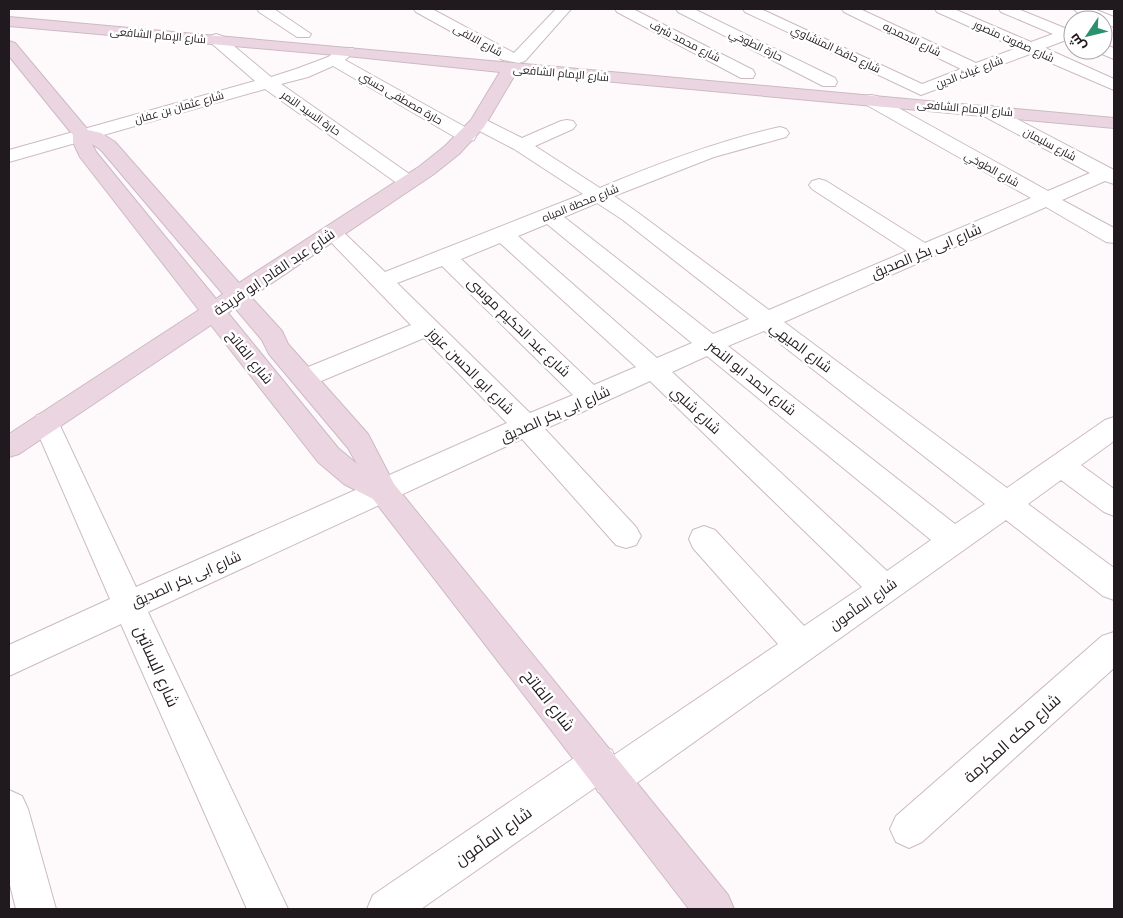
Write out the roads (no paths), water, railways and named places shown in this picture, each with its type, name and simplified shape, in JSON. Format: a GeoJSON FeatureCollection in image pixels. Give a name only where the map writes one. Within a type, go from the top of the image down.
{"type":"FeatureCollection","features":[{"type":"Feature","properties":{"kind":"main road","name":"شارع الإمام الشافعى"},"geometry":{"type":"LineString","coordinates":[[28,9],[303,34],[513,61],[870,100],[1114,123]]}},
{"type":"Feature","properties":{"kind":"main road","name":"شارع الإمام الشافعى"},"geometry":{"type":"LineString","coordinates":[[10,17],[44,25],[216,40],[340,55],[513,61],[747,74],[1056,101]]}},
{"type":"Feature","properties":{"kind":"main road"},"geometry":{"type":"LineString","coordinates":[[9,40],[21,33],[44,25]]}},
{"type":"Feature","properties":{"kind":"main road","name":"شارع الفاتح"},"geometry":{"type":"LineString","coordinates":[[9,46],[82,134],[94,137],[108,146],[235,296],[273,337],[278,348],[358,441],[383,490],[714,909]]}},
{"type":"Feature","properties":{"kind":"main road","name":"شارع عبد القادر ابو فريخة"},"geometry":{"type":"LineString","coordinates":[[9,447],[427,170],[473,130],[513,61]]}},
{"type":"Feature","properties":{"kind":"main road","name":"شارع الفاتح"},"geometry":{"type":"LineString","coordinates":[[82,134],[82,142],[87,153],[328,455],[341,469],[358,480],[383,490]]}},
{"type":"Feature","properties":{"kind":"street"},"geometry":{"type":"LineString","coordinates":[[264,9],[303,34]]}},
{"type":"Feature","properties":{"kind":"street","name":"شارع الالفى"},"geometry":{"type":"LineString","coordinates":[[421,9],[513,61]]}},
{"type":"Feature","properties":{"kind":"street"},"geometry":{"type":"LineString","coordinates":[[513,61],[564,9]]}},
{"type":"Feature","properties":{"kind":"street","name":"شارع محمد شرف"},"geometry":{"type":"LineString","coordinates":[[622,9],[747,74]]}},
{"type":"Feature","properties":{"kind":"street","name":"حارة الطوخي"},"geometry":{"type":"LineString","coordinates":[[682,9],[829,82]]}},
{"type":"Feature","properties":{"kind":"street","name":"شارع حافظ المنشاوي"},"geometry":{"type":"LineString","coordinates":[[750,9],[921,90]]}},
{"type":"Feature","properties":{"kind":"street","name":"شارع الاحمديه"},"geometry":{"type":"LineString","coordinates":[[849,9],[975,69]]}},
{"type":"Feature","properties":{"kind":"street","name":"شارع صفوت منصور"},"geometry":{"type":"LineString","coordinates":[[942,9],[1114,85]]}},
{"type":"Feature","properties":{"kind":"street"},"geometry":{"type":"LineString","coordinates":[[1006,9],[1063,31]]}},
{"type":"Feature","properties":{"kind":"street","name":"شارع غياث الدين"},"geometry":{"type":"LineString","coordinates":[[921,90],[1063,37]]}},
{"type":"Feature","properties":{"kind":"street","name":"حارة السيد النمر"},"geometry":{"type":"LineString","coordinates":[[216,40],[268,82],[408,182]]}},
{"type":"Feature","properties":{"kind":"street","name":"شارع عثمان بن عفان"},"geometry":{"type":"LineString","coordinates":[[9,156],[302,73],[340,55]]}},
{"type":"Feature","properties":{"kind":"street","name":"حارة مصطفى حسني"},"geometry":{"type":"LineString","coordinates":[[340,55],[473,130]]}},
{"type":"Feature","properties":{"kind":"street","name":"شارع الطوخي"},"geometry":{"type":"LineString","coordinates":[[870,100],[1114,238]]}},
{"type":"Feature","properties":{"kind":"street","name":"شارع سليمان"},"geometry":{"type":"LineString","coordinates":[[986,110],[1110,176]]}},
{"type":"Feature","properties":{"kind":"street"},"geometry":{"type":"LineString","coordinates":[[520,146],[567,125]]}},
{"type":"Feature","properties":{"kind":"street","name":"شارع الميهي"},"geometry":{"type":"LineString","coordinates":[[473,130],[520,146],[600,195],[1114,586]]}},
{"type":"Feature","properties":{"kind":"street","name":"شارع محطة المياه"},"geometry":{"type":"LineString","coordinates":[[382,281],[504,235],[704,153],[747,140],[780,133]]}},
{"type":"Feature","properties":{"kind":"street","name":"شارع ابى بكر الصديق"},"geometry":{"type":"LineString","coordinates":[[9,660],[383,490],[766,320],[1046,199],[1110,176]]}},
{"type":"Feature","properties":{"kind":"street"},"geometry":{"type":"LineString","coordinates":[[819,186],[924,252]]}},
{"type":"Feature","properties":{"kind":"street","name":"شارع احمد ابو النصر"},"geometry":{"type":"LineString","coordinates":[[550,216],[954,541]]}},
{"type":"Feature","properties":{"kind":"street","name":"شارع ابو الحسن عزوز"},"geometry":{"type":"LineString","coordinates":[[332,232],[527,427],[626,536]]}},
{"type":"Feature","properties":{"kind":"street","name":"شارع شلبي"},"geometry":{"type":"LineString","coordinates":[[504,235],[654,370],[885,589]]}},
{"type":"Feature","properties":{"kind":"street","name":"شارع عبد الحكيم موسى"},"geometry":{"type":"LineString","coordinates":[[446,257],[592,398]]}},
{"type":"Feature","properties":{"kind":"street"},"geometry":{"type":"LineString","coordinates":[[305,378],[428,327]]}},
{"type":"Feature","properties":{"kind":"street","name":"شارع البساتين"},"geometry":{"type":"LineString","coordinates":[[46,422],[130,604],[219,806],[268,909]]}},
{"type":"Feature","properties":{"kind":"street","name":"شارع المأمون"},"geometry":{"type":"LineString","coordinates":[[387,909],[802,647],[1114,427]]}},
{"type":"Feature","properties":{"kind":"street"},"geometry":{"type":"LineString","coordinates":[[1060,465],[1114,504]]}},
{"type":"Feature","properties":{"kind":"street"},"geometry":{"type":"LineString","coordinates":[[704,539],[802,647]]}},
{"type":"Feature","properties":{"kind":"street","name":"شارع مكه المكرمة"},"geometry":{"type":"LineString","coordinates":[[909,829],[1114,647]]}},
{"type":"Feature","properties":{"kind":"street"},"geometry":{"type":"LineString","coordinates":[[9,809],[36,909]]}}]}
